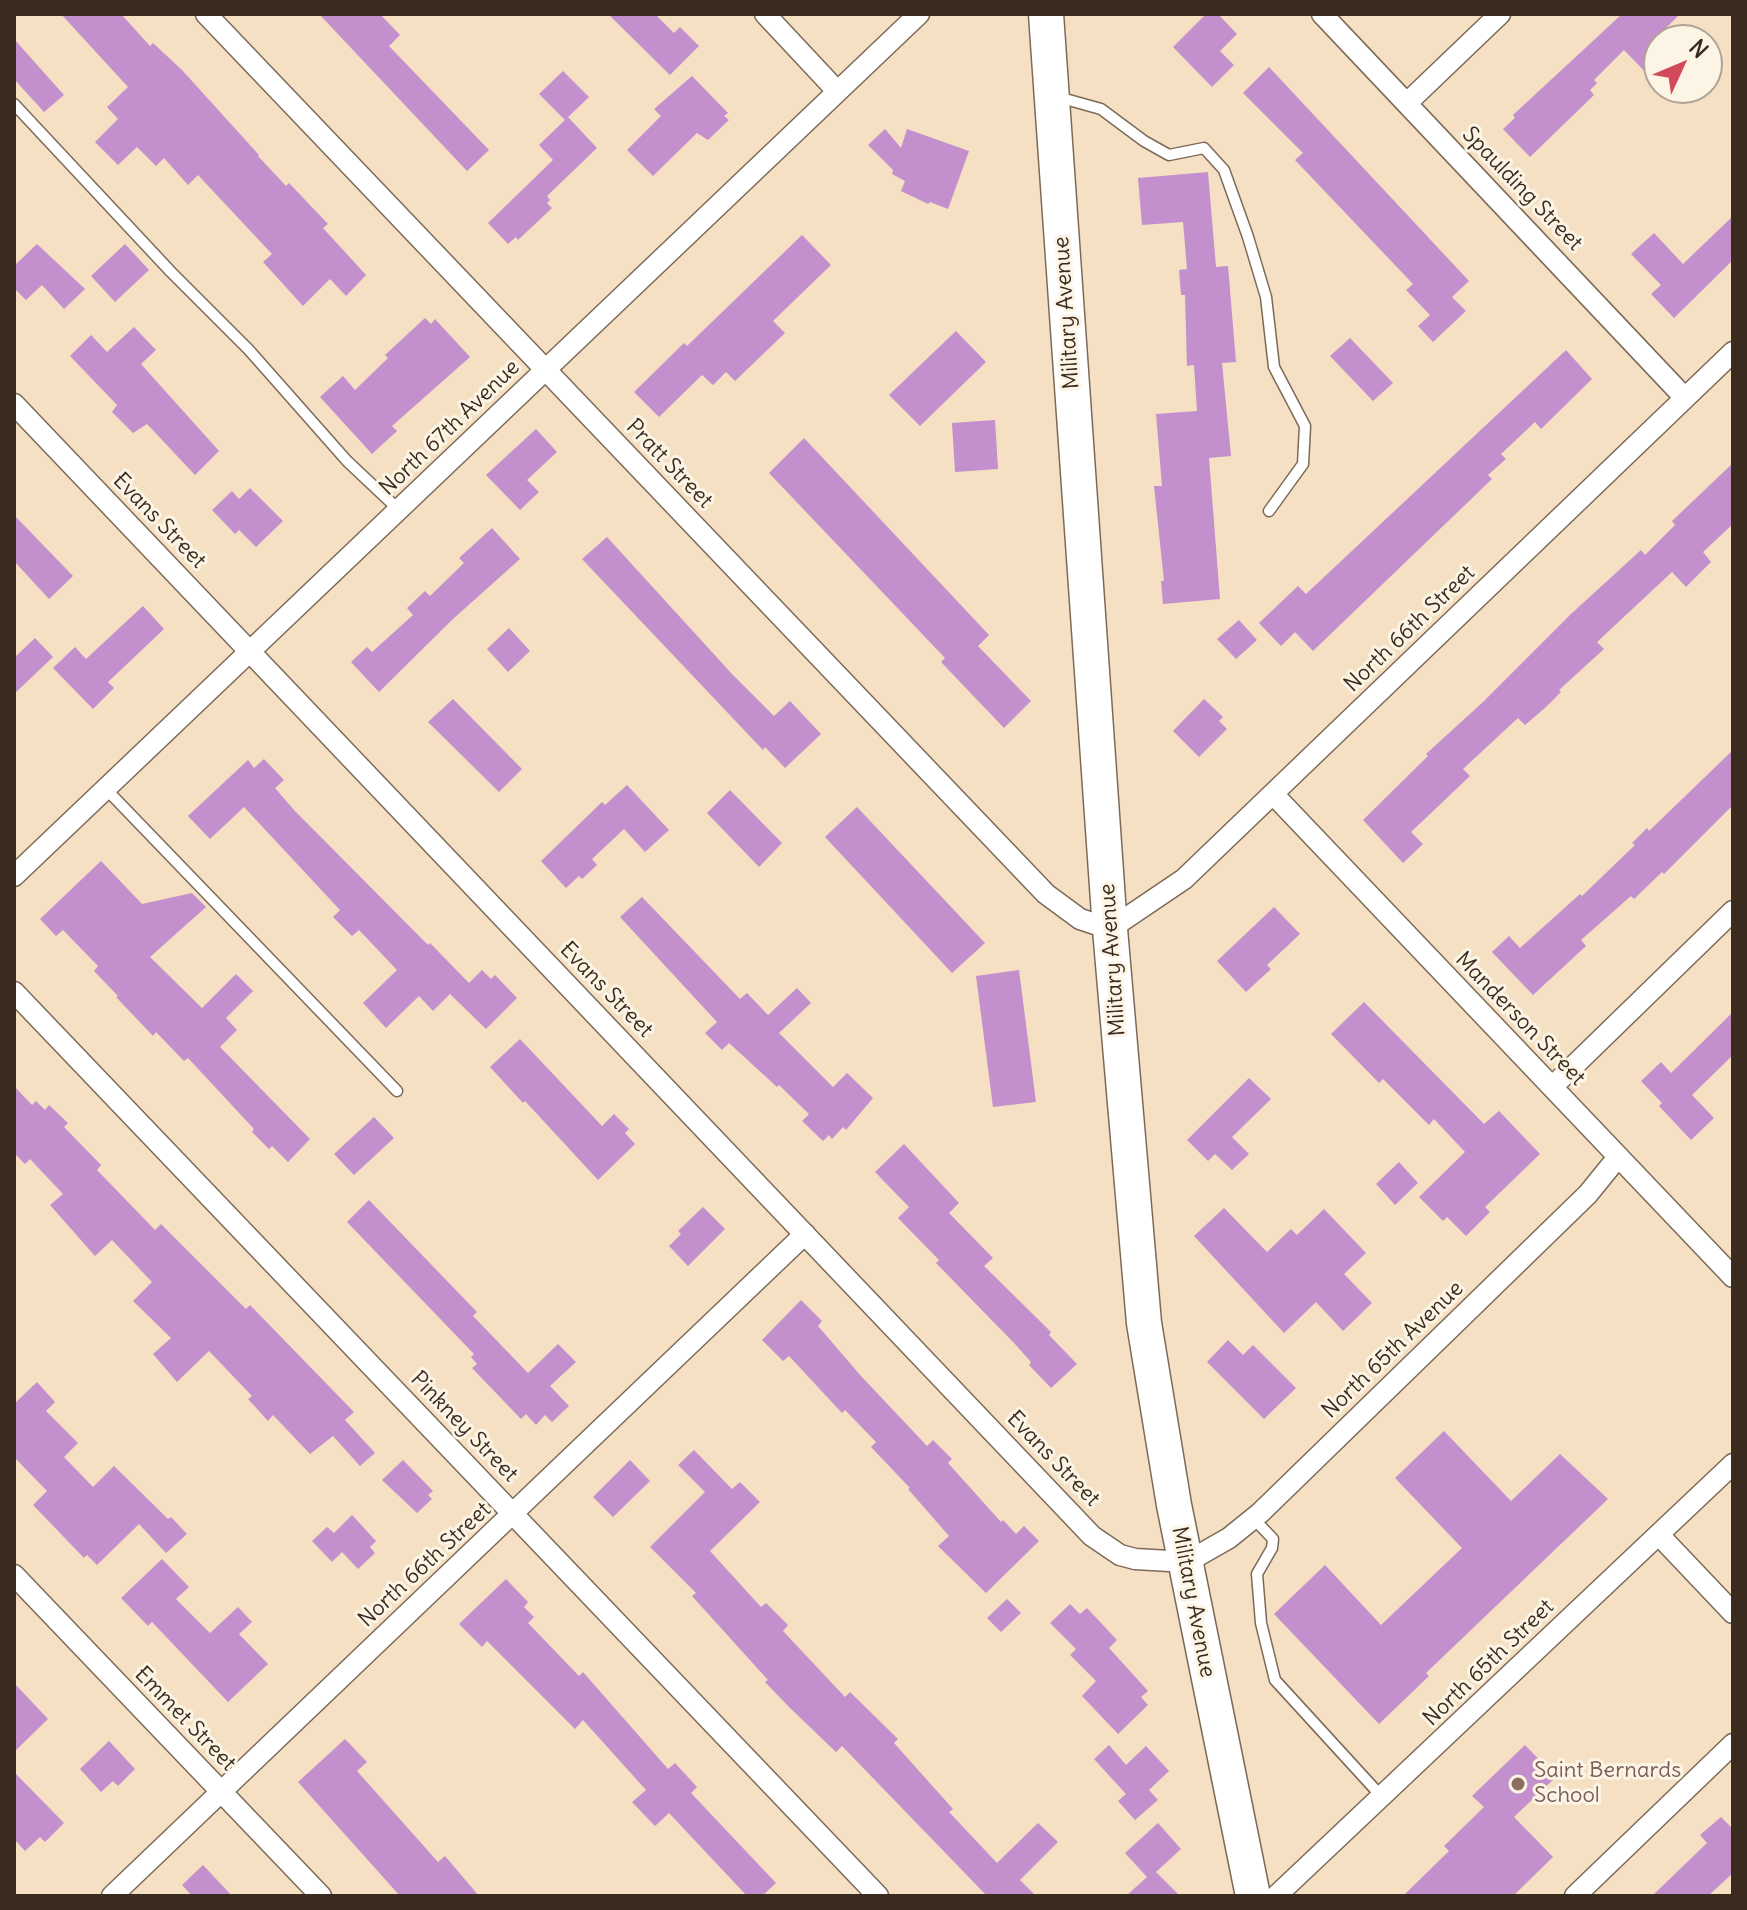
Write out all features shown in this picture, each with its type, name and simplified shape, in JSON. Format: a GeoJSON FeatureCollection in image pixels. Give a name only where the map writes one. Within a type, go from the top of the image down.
{"type":"FeatureCollection","features":[{"type":"Feature","properties":{"kind":"main road","name":"Military Avenue"},"geometry":{"type":"LineString","coordinates":[[1046,14],[1110,929],[1144,1323],[1174,1505],[1253,1896]]}},
{"type":"Feature","properties":{"kind":"street","name":"Pratt Street"},"geometry":{"type":"LineString","coordinates":[[206,14],[1046,894],[1080,919],[1110,929]]}},
{"type":"Feature","properties":{"kind":"street"},"geometry":{"type":"LineString","coordinates":[[765,14],[837,91]]}},
{"type":"Feature","properties":{"kind":"street","name":"North 67th Avenue"},"geometry":{"type":"LineString","coordinates":[[14,876],[919,14]]}},
{"type":"Feature","properties":{"kind":"street","name":"Spaulding Street"},"geometry":{"type":"LineString","coordinates":[[1322,14],[1685,398]]}},
{"type":"Feature","properties":{"kind":"street"},"geometry":{"type":"LineString","coordinates":[[1407,103],[1500,14]]}},
{"type":"Feature","properties":{"kind":"street","name":"North 66th Street"},"geometry":{"type":"LineString","coordinates":[[1110,929],[1184,879],[1733,352]]}},
{"type":"Feature","properties":{"kind":"street","name":"Evans Street"},"geometry":{"type":"LineString","coordinates":[[14,404],[1092,1536],[1120,1555],[1135,1559],[1187,1562]]}},
{"type":"Feature","properties":{"kind":"street","name":"Manderson Street"},"geometry":{"type":"LineString","coordinates":[[1273,794],[1733,1277]]}},
{"type":"Feature","properties":{"kind":"street"},"geometry":{"type":"LineString","coordinates":[[1552,1087],[1733,911]]}},
{"type":"Feature","properties":{"kind":"street","name":"Pinkney Street"},"geometry":{"type":"LineString","coordinates":[[14,992],[878,1896]]}},
{"type":"Feature","properties":{"kind":"street","name":"North 65th Avenue"},"geometry":{"type":"LineString","coordinates":[[1187,1562],[1229,1538],[1253,1518],[1588,1194],[1618,1157]]}},
{"type":"Feature","properties":{"kind":"street","name":"North 66th Street"},"geometry":{"type":"LineString","coordinates":[[112,1896],[805,1234]]}},
{"type":"Feature","properties":{"kind":"street","name":"North 65th Street"},"geometry":{"type":"LineString","coordinates":[[1276,1896],[1733,1464]]}},
{"type":"Feature","properties":{"kind":"street"},"geometry":{"type":"LineString","coordinates":[[1659,1535],[1733,1613]]}},
{"type":"Feature","properties":{"kind":"street","name":"Emmet Street"},"geometry":{"type":"LineString","coordinates":[[14,1575],[321,1896]]}},
{"type":"Feature","properties":{"kind":"street"},"geometry":{"type":"LineString","coordinates":[[1575,1896],[1733,1744]]}},
{"type":"Feature","properties":{"kind":"lane"},"geometry":{"type":"LineString","coordinates":[[1052,96],[1101,109],[1144,141],[1169,155],[1204,148],[1224,170],[1266,297],[1274,367],[1305,426],[1303,464],[1269,511]]}},
{"type":"Feature","properties":{"kind":"lane"},"geometry":{"type":"LineString","coordinates":[[14,104],[171,272],[249,350],[347,461],[399,510]]}},
{"type":"Feature","properties":{"kind":"lane"},"geometry":{"type":"LineString","coordinates":[[106,789],[397,1091]]}},
{"type":"Feature","properties":{"kind":"lane"},"geometry":{"type":"LineString","coordinates":[[1253,1518],[1273,1539],[1272,1548],[1257,1574],[1261,1623],[1275,1680],[1382,1798]]}},
{"type":"Feature","properties":{"kind":"building"},"geometry":{"type":"Polygon","coordinates":[[[61,14],[121,14],[150,46],[153,43],[182,70],[286,186],[289,183],[328,224],[323,228],[366,275],[346,296],[330,279],[303,306],[263,262],[272,254],[198,175],[188,185],[164,158],[156,166],[137,147],[118,165],[95,142],[118,119],[107,107],[128,87],[61,14]]]}},
{"type":"Feature","properties":{"kind":"building"},"geometry":{"type":"Polygon","coordinates":[[[319,14],[380,14],[400,35],[389,46],[489,150],[467,171],[319,14]]]}},
{"type":"Feature","properties":{"kind":"building"},"geometry":{"type":"Polygon","coordinates":[[[608,14],[655,14],[674,33],[680,27],[699,46],[670,75],[608,14]]]}},
{"type":"Feature","properties":{"kind":"building"},"geometry":{"type":"Polygon","coordinates":[[[1206,14],[1218,14],[1237,34],[1220,51],[1234,65],[1212,87],[1173,47],[1206,14]]]}},
{"type":"Feature","properties":{"kind":"building"},"geometry":{"type":"Polygon","coordinates":[[[1622,14],[1680,14],[1670,24],[1643,24],[1643,70],[1624,50],[1594,80],[1597,83],[1590,90],[1594,95],[1530,157],[1503,129],[1515,118],[1513,115],[1622,14]]]}},
{"type":"Feature","properties":{"kind":"building"},"geometry":{"type":"Polygon","coordinates":[[[14,39],[64,95],[44,112],[14,79],[14,39]]]}},
{"type":"Feature","properties":{"kind":"building"},"geometry":{"type":"Polygon","coordinates":[[[1269,67],[1469,281],[1452,297],[1466,311],[1433,342],[1418,326],[1430,315],[1406,290],[1413,284],[1295,160],[1303,153],[1243,93],[1269,67]]]}},
{"type":"Feature","properties":{"kind":"building"},"geometry":{"type":"Polygon","coordinates":[[[563,71],[589,97],[565,120],[539,94],[563,71]]]}},
{"type":"Feature","properties":{"kind":"building"},"geometry":{"type":"Polygon","coordinates":[[[692,76],[728,113],[724,116],[729,120],[708,140],[697,133],[653,176],[627,150],[661,116],[654,109],[692,76]]]}},
{"type":"Feature","properties":{"kind":"building"},"geometry":{"type":"Polygon","coordinates":[[[568,117],[597,148],[547,196],[550,200],[547,203],[552,208],[518,240],[516,237],[508,244],[488,223],[553,160],[539,145],[568,117]]]}},
{"type":"Feature","properties":{"kind":"building"},"geometry":{"type":"Polygon","coordinates":[[[885,129],[901,148],[907,129],[969,151],[948,209],[930,202],[928,204],[901,191],[905,181],[892,174],[893,170],[868,145],[885,129]]]}},
{"type":"Feature","properties":{"kind":"building"},"geometry":{"type":"Polygon","coordinates":[[[1208,172],[1216,267],[1228,266],[1236,362],[1222,363],[1231,456],[1209,458],[1220,599],[1163,604],[1161,581],[1164,581],[1154,486],[1162,486],[1156,414],[1197,411],[1194,365],[1187,366],[1185,295],[1181,295],[1179,270],[1187,269],[1183,222],[1142,225],[1138,178],[1208,172]]]}},
{"type":"Feature","properties":{"kind":"building"},"geometry":{"type":"Polygon","coordinates":[[[1733,216],[1733,260],[1674,318],[1651,294],[1661,285],[1631,254],[1654,233],[1683,264],[1733,216]]]}},
{"type":"Feature","properties":{"kind":"building"},"geometry":{"type":"Polygon","coordinates":[[[802,235],[831,265],[773,321],[785,333],[735,381],[726,372],[713,385],[702,375],[659,417],[634,392],[684,343],[687,346],[802,235]]]}},
{"type":"Feature","properties":{"kind":"building"},"geometry":{"type":"Polygon","coordinates":[[[37,244],[85,289],[64,309],[42,285],[26,300],[14,288],[14,266],[37,244]]]}},
{"type":"Feature","properties":{"kind":"building"},"geometry":{"type":"Polygon","coordinates":[[[125,244],[149,270],[115,302],[91,276],[125,244]]]}},
{"type":"Feature","properties":{"kind":"building"},"geometry":{"type":"Polygon","coordinates":[[[425,318],[431,324],[435,319],[470,357],[392,426],[397,431],[372,454],[320,397],[343,376],[355,390],[388,358],[385,355],[425,318]]]}},
{"type":"Feature","properties":{"kind":"building"},"geometry":{"type":"Polygon","coordinates":[[[134,327],[156,350],[141,364],[219,451],[195,475],[147,424],[133,433],[112,412],[117,405],[70,356],[91,335],[107,352],[134,327]]]}},
{"type":"Feature","properties":{"kind":"building"},"geometry":{"type":"Polygon","coordinates":[[[956,331],[986,362],[920,426],[889,395],[956,331]]]}},
{"type":"Feature","properties":{"kind":"building"},"geometry":{"type":"Polygon","coordinates":[[[1350,338],[1393,383],[1373,401],[1330,356],[1350,338]]]}},
{"type":"Feature","properties":{"kind":"building"},"geometry":{"type":"Polygon","coordinates":[[[1566,350],[1592,379],[1541,429],[1535,422],[1501,454],[1506,459],[1488,475],[1492,479],[1313,651],[1295,632],[1281,646],[1259,623],[1298,586],[1306,594],[1566,350]]]}},
{"type":"Feature","properties":{"kind":"building"},"geometry":{"type":"Polygon","coordinates":[[[995,420],[998,469],[955,472],[952,423],[995,420]]]}},
{"type":"Feature","properties":{"kind":"building"},"geometry":{"type":"Polygon","coordinates":[[[536,429],[557,452],[527,480],[539,492],[520,510],[486,475],[536,429]]]}},
{"type":"Feature","properties":{"kind":"building"},"geometry":{"type":"Polygon","coordinates":[[[804,438],[989,635],[978,646],[1031,701],[1004,728],[941,662],[945,658],[769,473],[804,438]]]}},
{"type":"Feature","properties":{"kind":"building"},"geometry":{"type":"Polygon","coordinates":[[[1733,463],[1733,524],[1703,552],[1711,562],[1686,587],[1672,572],[1597,642],[1604,649],[1559,690],[1561,692],[1546,707],[1525,725],[1518,718],[1463,769],[1470,776],[1411,832],[1423,844],[1403,863],[1363,820],[1428,756],[1426,754],[1571,614],[1641,550],[1645,555],[1675,525],[1672,521],[1733,463]]]}},
{"type":"Feature","properties":{"kind":"building"},"geometry":{"type":"Polygon","coordinates":[[[250,488],[283,521],[256,547],[239,530],[235,534],[212,510],[232,491],[239,499],[250,488]]]}},
{"type":"Feature","properties":{"kind":"building"},"geometry":{"type":"Polygon","coordinates":[[[14,515],[73,576],[49,599],[14,561],[14,515]]]}},
{"type":"Feature","properties":{"kind":"building"},"geometry":{"type":"Polygon","coordinates":[[[492,528],[520,559],[379,692],[351,662],[367,647],[372,652],[413,615],[407,608],[425,591],[430,596],[464,563],[459,558],[492,528]]]}},
{"type":"Feature","properties":{"kind":"building"},"geometry":{"type":"Polygon","coordinates":[[[607,537],[774,716],[790,701],[821,734],[785,768],[765,747],[763,750],[582,559],[607,537]]]}},
{"type":"Feature","properties":{"kind":"building"},"geometry":{"type":"Polygon","coordinates":[[[143,606],[164,629],[108,682],[114,688],[93,709],[53,668],[75,647],[86,659],[143,606]]]}},
{"type":"Feature","properties":{"kind":"building"},"geometry":{"type":"Polygon","coordinates":[[[1239,620],[1257,640],[1236,659],[1217,639],[1239,620]]]}},
{"type":"Feature","properties":{"kind":"building"},"geometry":{"type":"Polygon","coordinates":[[[509,628],[530,651],[508,672],[487,649],[509,628]]]}},
{"type":"Feature","properties":{"kind":"building"},"geometry":{"type":"Polygon","coordinates":[[[35,638],[53,657],[14,694],[14,658],[35,638]]]}},
{"type":"Feature","properties":{"kind":"building"},"geometry":{"type":"Polygon","coordinates":[[[453,699],[522,769],[499,792],[428,722],[453,699]]]}},
{"type":"Feature","properties":{"kind":"building"},"geometry":{"type":"Polygon","coordinates":[[[1204,699],[1223,717],[1219,721],[1227,729],[1199,757],[1173,731],[1204,699]]]}},
{"type":"Feature","properties":{"kind":"building"},"geometry":{"type":"Polygon","coordinates":[[[1733,750],[1733,805],[1664,874],[1662,872],[1634,899],[1631,896],[1581,940],[1586,946],[1533,995],[1492,952],[1509,936],[1520,948],[1580,894],[1582,896],[1635,845],[1632,843],[1647,828],[1649,831],[1733,750]]]}},
{"type":"Feature","properties":{"kind":"building"},"geometry":{"type":"Polygon","coordinates":[[[264,759],[284,780],[275,788],[294,810],[428,945],[430,943],[469,983],[482,970],[491,979],[495,975],[517,998],[486,1029],[450,994],[433,1011],[419,996],[386,1028],[363,1003],[397,970],[359,930],[352,936],[333,917],[340,910],[244,807],[210,839],[188,816],[248,760],[254,768],[264,759]]]}},
{"type":"Feature","properties":{"kind":"building"},"geometry":{"type":"Polygon","coordinates":[[[627,785],[669,830],[645,852],[624,829],[592,859],[597,865],[566,888],[541,861],[602,802],[605,805],[627,785]]]}},
{"type":"Feature","properties":{"kind":"building"},"geometry":{"type":"Polygon","coordinates":[[[730,790],[782,843],[759,867],[707,813],[730,790]]]}},
{"type":"Feature","properties":{"kind":"building"},"geometry":{"type":"Polygon","coordinates":[[[857,807],[985,943],[952,973],[825,837],[857,807]]]}},
{"type":"Feature","properties":{"kind":"building"},"geometry":{"type":"Polygon","coordinates":[[[101,861],[142,904],[192,893],[206,907],[150,957],[202,1008],[236,974],[253,991],[226,1018],[237,1030],[220,1047],[310,1139],[288,1162],[252,1132],[254,1129],[188,1058],[184,1061],[156,1032],[153,1036],[94,971],[98,966],[63,930],[56,936],[40,919],[101,861]]]}},
{"type":"Feature","properties":{"kind":"building"},"geometry":{"type":"Polygon","coordinates":[[[642,897],[740,999],[747,993],[768,1015],[797,988],[811,1003],[779,1033],[833,1087],[847,1073],[873,1098],[846,1130],[843,1127],[832,1139],[829,1135],[823,1141],[802,1121],[809,1114],[779,1085],[777,1087],[729,1043],[722,1050],[705,1033],[717,1022],[620,917],[642,897]]]}},
{"type":"Feature","properties":{"kind":"building"},"geometry":{"type":"Polygon","coordinates":[[[1274,907],[1300,934],[1267,965],[1271,969],[1246,992],[1217,961],[1274,907]]]}},
{"type":"Feature","properties":{"kind":"building"},"geometry":{"type":"Polygon","coordinates":[[[1019,970],[1036,1102],[993,1107],[976,976],[1019,970]]]}},
{"type":"Feature","properties":{"kind":"building"},"geometry":{"type":"Polygon","coordinates":[[[1364,1002],[1484,1124],[1499,1111],[1540,1154],[1485,1207],[1490,1212],[1466,1236],[1447,1217],[1443,1221],[1419,1197],[1465,1152],[1434,1119],[1429,1125],[1383,1079],[1379,1083],[1331,1034],[1364,1002]]]}},
{"type":"Feature","properties":{"kind":"building"},"geometry":{"type":"Polygon","coordinates":[[[1733,1012],[1733,1055],[1692,1095],[1714,1118],[1691,1140],[1659,1106],[1662,1103],[1641,1081],[1661,1062],[1671,1073],[1733,1012]]]}},
{"type":"Feature","properties":{"kind":"building"},"geometry":{"type":"Polygon","coordinates":[[[520,1039],[602,1126],[614,1114],[629,1129],[625,1133],[635,1144],[598,1180],[490,1067],[520,1039]]]}},
{"type":"Feature","properties":{"kind":"building"},"geometry":{"type":"Polygon","coordinates":[[[1249,1078],[1271,1099],[1232,1137],[1249,1154],[1232,1170],[1215,1154],[1208,1161],[1187,1140],[1249,1078]]]}},
{"type":"Feature","properties":{"kind":"building"},"geometry":{"type":"Polygon","coordinates":[[[14,1086],[32,1105],[36,1101],[45,1110],[49,1105],[68,1123],[64,1127],[101,1165],[97,1170],[155,1230],[161,1224],[246,1309],[250,1305],[354,1412],[345,1420],[375,1453],[360,1466],[333,1436],[310,1454],[273,1415],[268,1421],[248,1399],[252,1396],[209,1351],[177,1382],[153,1354],[171,1338],[133,1301],[152,1282],[112,1240],[95,1256],[50,1205],[63,1194],[30,1159],[25,1164],[14,1153],[14,1086]]]}},
{"type":"Feature","properties":{"kind":"building"},"geometry":{"type":"Polygon","coordinates":[[[374,1117],[394,1138],[354,1175],[334,1154],[374,1117]]]}},
{"type":"Feature","properties":{"kind":"building"},"geometry":{"type":"Polygon","coordinates":[[[904,1144],[959,1203],[949,1213],[993,1258],[984,1266],[1051,1332],[1049,1335],[1077,1364],[1051,1388],[1014,1343],[936,1263],[939,1260],[898,1218],[909,1207],[875,1172],[904,1144]]]}},
{"type":"Feature","properties":{"kind":"building"},"geometry":{"type":"Polygon","coordinates":[[[1399,1162],[1418,1183],[1395,1205],[1376,1184],[1399,1162]]]}},
{"type":"Feature","properties":{"kind":"building"},"geometry":{"type":"Polygon","coordinates":[[[369,1200],[477,1312],[473,1316],[528,1373],[558,1344],[576,1362],[550,1386],[569,1406],[552,1422],[545,1415],[536,1425],[526,1414],[521,1419],[472,1368],[477,1364],[471,1357],[474,1354],[347,1222],[369,1200]]]}},
{"type":"Feature","properties":{"kind":"building"},"geometry":{"type":"Polygon","coordinates":[[[703,1207],[725,1229],[688,1266],[669,1246],[681,1234],[678,1231],[703,1207]]]}},
{"type":"Feature","properties":{"kind":"building"},"geometry":{"type":"Polygon","coordinates":[[[1224,1208],[1267,1252],[1291,1229],[1297,1235],[1324,1209],[1366,1253],[1344,1274],[1372,1303],[1343,1331],[1316,1302],[1284,1333],[1194,1236],[1224,1208]]]}},
{"type":"Feature","properties":{"kind":"building"},"geometry":{"type":"Polygon","coordinates":[[[801,1300],[822,1321],[818,1326],[861,1376],[927,1446],[933,1440],[952,1459],[948,1463],[1001,1522],[1003,1520],[1016,1534],[1024,1526],[1039,1541],[986,1593],[938,1546],[949,1536],[871,1447],[876,1442],[845,1410],[842,1413],[789,1356],[783,1361],[762,1340],[801,1300]]]}},
{"type":"Feature","properties":{"kind":"building"},"geometry":{"type":"Polygon","coordinates":[[[1228,1340],[1243,1355],[1253,1345],[1296,1388],[1264,1419],[1207,1362],[1228,1340]]]}},
{"type":"Feature","properties":{"kind":"building"},"geometry":{"type":"Polygon","coordinates":[[[37,1382],[55,1402],[46,1411],[78,1443],[64,1457],[93,1487],[114,1466],[187,1534],[166,1553],[139,1524],[97,1565],[87,1555],[84,1558],[33,1505],[47,1491],[14,1457],[14,1404],[37,1382]]]}},
{"type":"Feature","properties":{"kind":"building"},"geometry":{"type":"Polygon","coordinates":[[[1444,1431],[1511,1501],[1560,1454],[1608,1499],[1426,1673],[1429,1676],[1379,1724],[1274,1614],[1325,1565],[1381,1625],[1462,1548],[1395,1478],[1444,1431]]]}},
{"type":"Feature","properties":{"kind":"building"},"geometry":{"type":"Polygon","coordinates":[[[694,1450],[732,1489],[740,1482],[760,1502],[710,1551],[761,1607],[766,1603],[788,1625],[783,1631],[845,1697],[850,1692],[898,1739],[894,1743],[953,1809],[949,1812],[997,1863],[1038,1823],[1058,1842],[1020,1880],[1036,1896],[987,1896],[842,1746],[836,1752],[789,1707],[692,1596],[696,1593],[650,1547],[705,1492],[678,1465],[694,1450]]]}},
{"type":"Feature","properties":{"kind":"building"},"geometry":{"type":"Polygon","coordinates":[[[403,1460],[433,1491],[428,1495],[432,1499],[417,1513],[382,1480],[403,1460]]]}},
{"type":"Feature","properties":{"kind":"building"},"geometry":{"type":"Polygon","coordinates":[[[630,1460],[650,1481],[613,1517],[593,1497],[630,1460]]]}},
{"type":"Feature","properties":{"kind":"building"},"geometry":{"type":"Polygon","coordinates":[[[352,1515],[376,1541],[370,1547],[375,1553],[358,1569],[342,1552],[332,1562],[312,1541],[327,1527],[334,1533],[352,1515]]]}},
{"type":"Feature","properties":{"kind":"building"},"geometry":{"type":"Polygon","coordinates":[[[162,1559],[189,1587],[176,1599],[210,1633],[238,1607],[252,1622],[239,1634],[268,1664],[228,1702],[152,1622],[148,1626],[121,1598],[162,1559]]]}},
{"type":"Feature","properties":{"kind":"building"},"geometry":{"type":"Polygon","coordinates":[[[506,1579],[528,1602],[524,1607],[534,1617],[528,1623],[579,1676],[583,1672],[668,1769],[675,1763],[697,1787],[691,1793],[776,1883],[762,1896],[747,1896],[669,1813],[655,1826],[632,1802],[646,1790],[583,1720],[575,1729],[487,1641],[482,1647],[459,1624],[506,1579]]]}},
{"type":"Feature","properties":{"kind":"building"},"geometry":{"type":"Polygon","coordinates":[[[1007,1599],[1021,1613],[1001,1632],[987,1618],[1007,1599]]]}},
{"type":"Feature","properties":{"kind":"building"},"geometry":{"type":"Polygon","coordinates":[[[1070,1604],[1080,1614],[1087,1608],[1117,1640],[1109,1648],[1148,1691],[1141,1697],[1148,1705],[1118,1734],[1082,1696],[1096,1681],[1070,1655],[1076,1649],[1050,1623],[1070,1604]]]}},
{"type":"Feature","properties":{"kind":"building"},"geometry":{"type":"Polygon","coordinates":[[[14,1683],[48,1719],[14,1752],[14,1683]]]}},
{"type":"Feature","properties":{"kind":"building"},"geometry":{"type":"Polygon","coordinates":[[[345,1739],[367,1762],[357,1771],[438,1862],[445,1856],[479,1896],[400,1896],[298,1782],[345,1739]]]}},
{"type":"Feature","properties":{"kind":"building"},"geometry":{"type":"Polygon","coordinates":[[[109,1741],[135,1769],[118,1786],[113,1781],[101,1792],[80,1769],[109,1741]]]}},
{"type":"Feature","properties":{"kind":"building"},"geometry":{"type":"Polygon","coordinates":[[[1109,1745],[1126,1765],[1146,1746],[1169,1771],[1149,1790],[1158,1800],[1135,1820],[1118,1801],[1126,1794],[1094,1759],[1109,1745]]]}},
{"type":"Feature","properties":{"kind":"building"},"geometry":{"type":"Polygon","coordinates":[[[1525,1745],[1556,1777],[1514,1817],[1553,1857],[1513,1896],[1403,1896],[1449,1851],[1444,1846],[1484,1807],[1472,1796],[1525,1745]]]}},
{"type":"Feature","properties":{"kind":"building"},"geometry":{"type":"Polygon","coordinates":[[[14,1772],[64,1823],[45,1842],[40,1837],[25,1851],[14,1839],[14,1772]]]}},
{"type":"Feature","properties":{"kind":"building"},"geometry":{"type":"Polygon","coordinates":[[[1721,1817],[1733,1829],[1733,1873],[1708,1896],[1652,1896],[1707,1843],[1700,1835],[1721,1817]]]}},
{"type":"Feature","properties":{"kind":"building"},"geometry":{"type":"Polygon","coordinates":[[[1158,1823],[1181,1849],[1156,1872],[1180,1896],[1126,1896],[1147,1877],[1125,1853],[1158,1823]]]}},
{"type":"Feature","properties":{"kind":"building"},"geometry":{"type":"Polygon","coordinates":[[[203,1865],[232,1896],[192,1896],[182,1885],[203,1865]]]}},
{"type":"Feature","properties":{"kind":"place","name":"Saint Bernards School"},"geometry":{"type":"Point","coordinates":[1518,1784]}}]}
